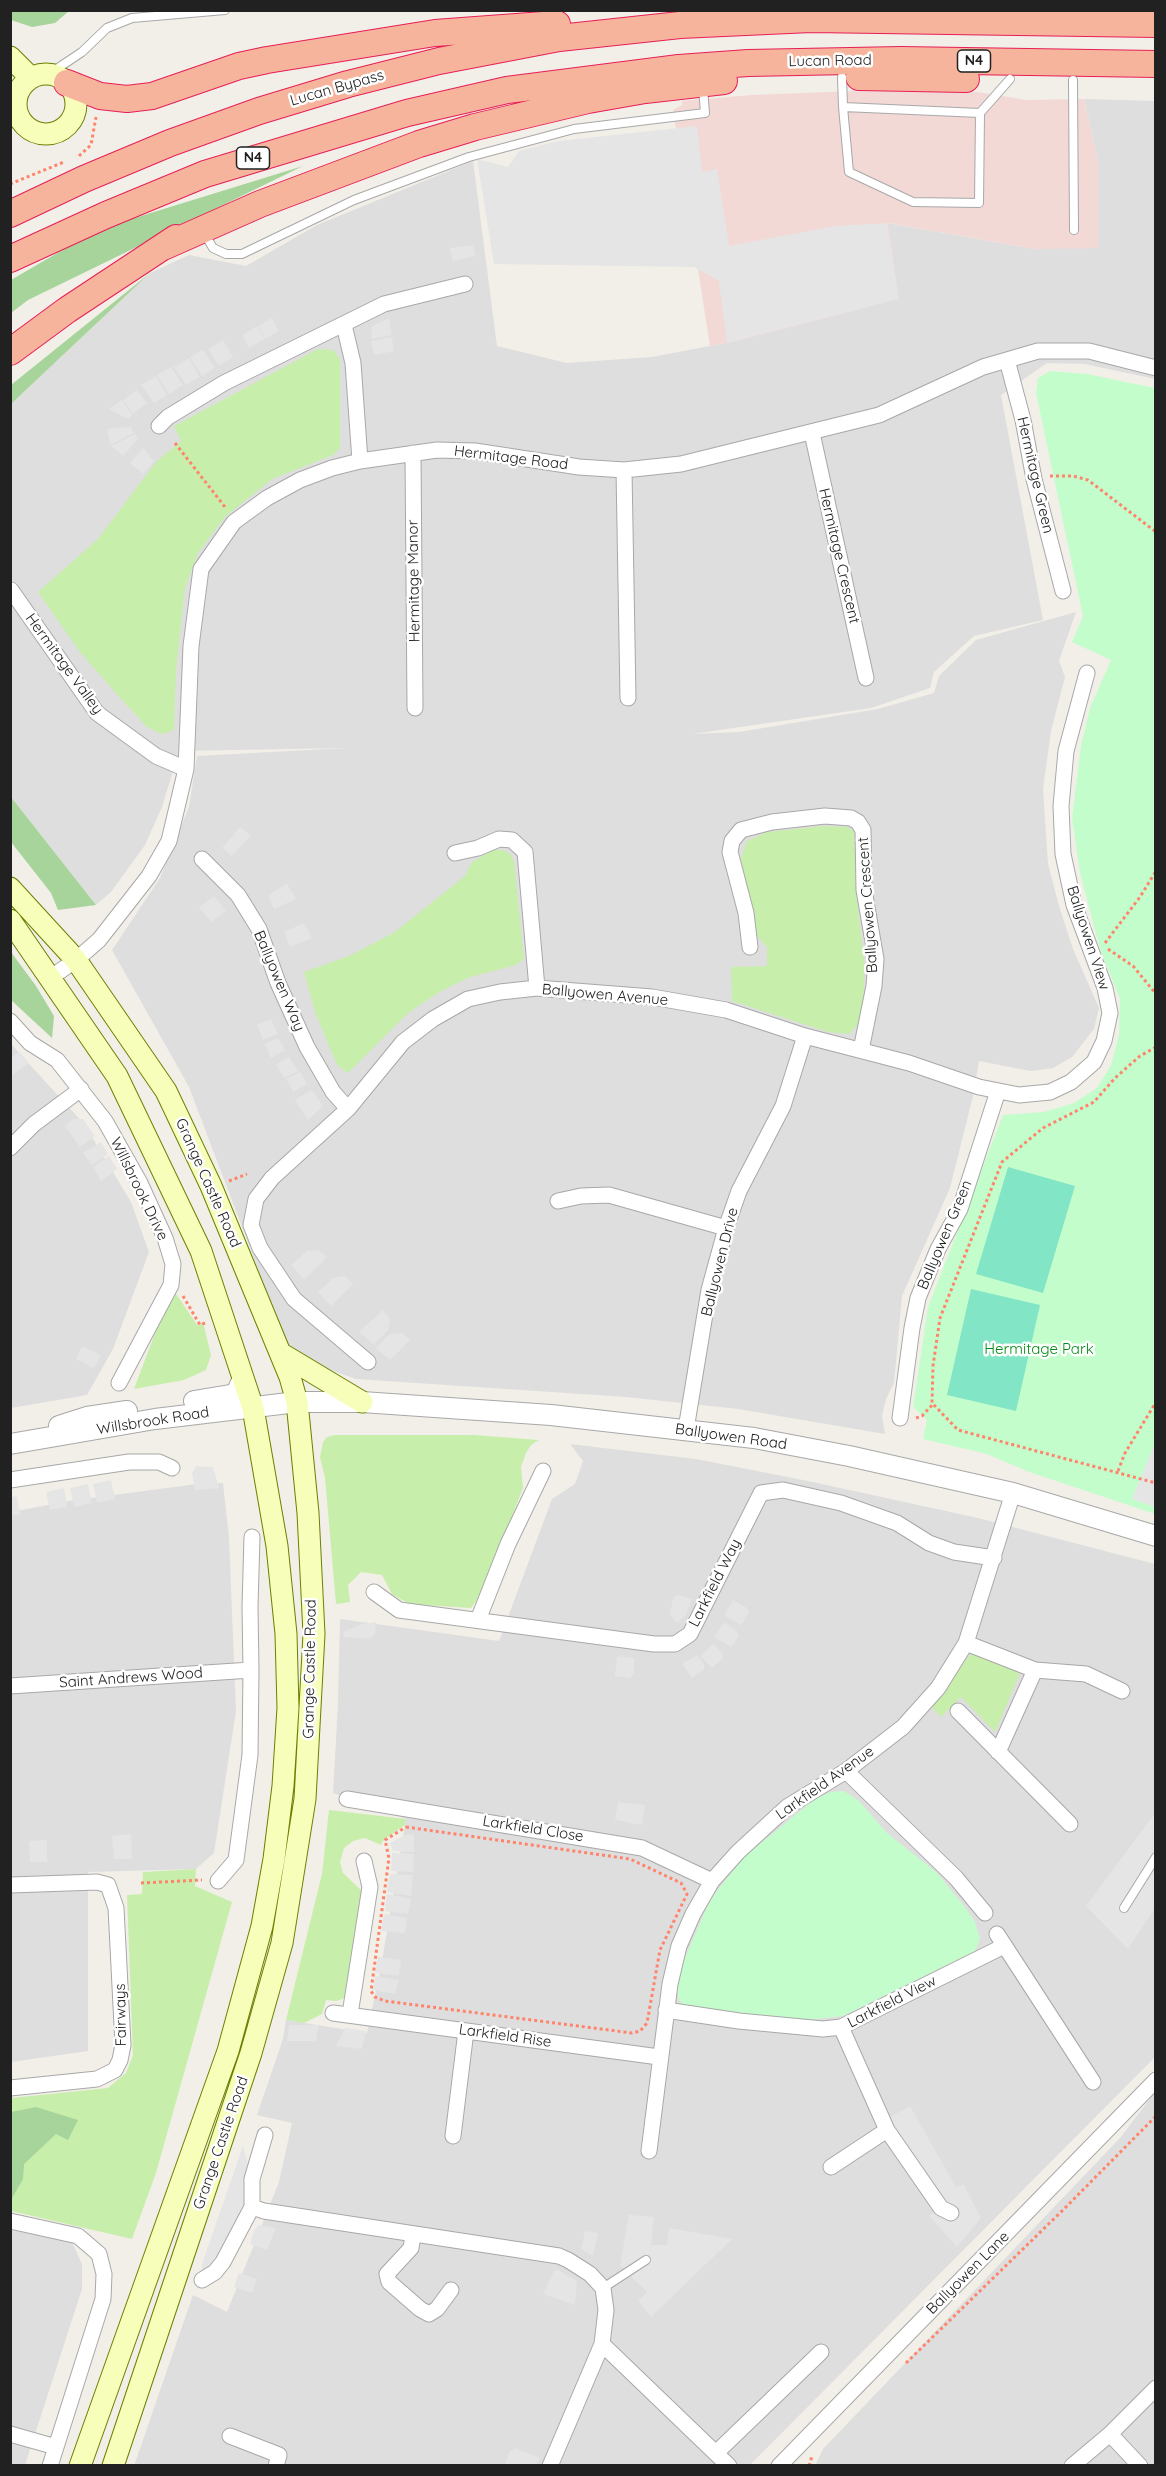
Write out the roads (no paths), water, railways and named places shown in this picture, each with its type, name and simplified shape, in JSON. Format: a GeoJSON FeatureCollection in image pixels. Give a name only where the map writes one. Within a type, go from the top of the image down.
{"type":"FeatureCollection","features":[{"type":"Feature","properties":{"kind":"highway"},"geometry":{"type":"LineString","coordinates":[[49,79],[100,96],[127,99],[152,96],[239,66],[435,33],[557,24],[680,25],[811,20],[1155,24]]}},
{"type":"Feature","properties":{"kind":"highway","name":"Lucan Bypass"},"geometry":{"type":"LineString","coordinates":[[10,214],[84,179],[170,143],[259,111],[348,84],[499,48],[620,30],[680,25]]}},
{"type":"Feature","properties":{"kind":"highway","name":"Lucan Road"},"geometry":{"type":"LineString","coordinates":[[507,90],[679,68],[748,63],[901,60],[1155,64]]}},
{"type":"Feature","properties":{"kind":"highway"},"geometry":{"type":"LineString","coordinates":[[163,247],[260,204],[377,160],[475,127],[588,100],[703,83],[784,78],[1155,82]]}},
{"type":"Feature","properties":{"kind":"highway"},"geometry":{"type":"LineString","coordinates":[[10,352],[77,303],[209,219],[257,196],[361,153],[468,114],[507,90]]}},
{"type":"Feature","properties":{"kind":"highway","name":"N4"},"geometry":{"type":"LineString","coordinates":[[10,259],[106,215],[205,174],[407,112],[507,90]]}},
{"type":"Feature","properties":{"kind":"main road"},"geometry":{"type":"LineString","coordinates":[[10,57],[49,79]]}},
{"type":"Feature","properties":{"kind":"main road","name":"Grange Castle Road"},"geometry":{"type":"LineString","coordinates":[[10,888],[76,960],[165,1091],[212,1186],[265,1319],[282,1354],[297,1402],[308,1514],[314,1634],[305,1799],[282,1943],[251,2053],[112,2466]]}},
{"type":"Feature","properties":{"kind":"main road","name":"Grange Castle Road"},"geometry":{"type":"LineString","coordinates":[[10,920],[117,1076],[183,1209],[201,1251],[253,1408],[276,1546],[286,1634],[288,1708],[283,1786],[262,1926],[228,2051],[80,2466]]}},
{"type":"Feature","properties":{"kind":"main road"},"geometry":{"type":"LineString","coordinates":[[282,1354],[362,1402]]}},
{"type":"Feature","properties":{"kind":"street"},"geometry":{"type":"LineString","coordinates":[[159,426],[168,417],[224,383],[384,304],[465,284]]}},
{"type":"Feature","properties":{"kind":"street"},"geometry":{"type":"LineString","coordinates":[[344,325],[353,363],[360,461]]}},
{"type":"Feature","properties":{"kind":"street","name":"Hermitage Road"},"geometry":{"type":"LineString","coordinates":[[50,978],[99,940],[154,867],[169,841],[186,769],[191,646],[201,569],[234,522],[267,498],[300,480],[360,461],[437,450],[475,451],[579,467],[624,470],[681,464],[879,416],[983,367],[1038,351],[1089,351],[1155,368]]}},
{"type":"Feature","properties":{"kind":"street","name":"Hermitage Green"},"geometry":{"type":"LineString","coordinates":[[1007,360],[1034,479],[1064,591]]}},
{"type":"Feature","properties":{"kind":"street","name":"Hermitage Crescent"},"geometry":{"type":"LineString","coordinates":[[812,433],[866,678]]}},
{"type":"Feature","properties":{"kind":"street","name":"Hermitage Manor"},"geometry":{"type":"LineString","coordinates":[[413,453],[415,708]]}},
{"type":"Feature","properties":{"kind":"street"},"geometry":{"type":"LineString","coordinates":[[624,470],[628,698]]}},
{"type":"Feature","properties":{"kind":"street","name":"Hermitage Valley"},"geometry":{"type":"LineString","coordinates":[[11,590],[97,713],[156,756],[186,769]]}},
{"type":"Feature","properties":{"kind":"street","name":"Ballyowen View"},"geometry":{"type":"LineString","coordinates":[[998,1091],[1019,1095],[1050,1092],[1071,1082],[1094,1062],[1106,1032],[1110,1013],[1105,988],[1074,905],[1064,854],[1061,806],[1066,751],[1087,673]]}},
{"type":"Feature","properties":{"kind":"street","name":"Ballyowen Crescent"},"geometry":{"type":"LineString","coordinates":[[750,947],[746,913],[730,852],[732,841],[741,830],[772,822],[825,816],[851,818],[858,822],[863,830],[864,890],[876,959],[874,986],[861,1050]]}},
{"type":"Feature","properties":{"kind":"street"},"geometry":{"type":"LineString","coordinates":[[455,853],[478,848],[499,839],[512,840],[525,852],[537,988]]}},
{"type":"Feature","properties":{"kind":"street","name":"Ballyowen Way"},"geometry":{"type":"LineString","coordinates":[[202,859],[238,895],[259,929],[278,983],[307,1047],[333,1092],[348,1109]]}},
{"type":"Feature","properties":{"kind":"street","name":"Ballyowen Avenue"},"geometry":{"type":"LineString","coordinates":[[368,1362],[294,1299],[260,1248],[251,1225],[256,1199],[272,1178],[348,1109],[403,1042],[433,1019],[468,999],[500,992],[537,988],[652,997],[716,1008],[998,1091]]}},
{"type":"Feature","properties":{"kind":"street","name":"Willsbrook Drive"},"geometry":{"type":"LineString","coordinates":[[10,1021],[30,1043],[57,1060],[109,1127],[140,1183],[165,1238],[173,1264],[171,1285],[119,1383]]}},
{"type":"Feature","properties":{"kind":"street","name":"Ballyowen Drive"},"geometry":{"type":"LineString","coordinates":[[686,1430],[709,1290],[726,1228],[739,1191],[783,1106],[805,1036]]}},
{"type":"Feature","properties":{"kind":"street"},"geometry":{"type":"LineString","coordinates":[[10,1148],[34,1124],[81,1089]]}},
{"type":"Feature","properties":{"kind":"street","name":"Ballyowen Green"},"geometry":{"type":"LineString","coordinates":[[900,1418],[918,1298],[938,1249],[960,1209],[998,1091]]}},
{"type":"Feature","properties":{"kind":"street"},"geometry":{"type":"LineString","coordinates":[[558,1201],[581,1196],[609,1195],[726,1228]]}},
{"type":"Feature","properties":{"kind":"street"},"geometry":{"type":"LineString","coordinates":[[10,1443],[87,1417],[236,1394],[243,1378]]}},
{"type":"Feature","properties":{"kind":"street","name":"Ballyowen Road"},"geometry":{"type":"LineString","coordinates":[[297,1402],[362,1402],[551,1415],[765,1440],[1013,1493],[1155,1536]]}},
{"type":"Feature","properties":{"kind":"street","name":"Willsbrook Road"},"geometry":{"type":"LineString","coordinates":[[10,1443],[155,1419],[297,1402]]}},
{"type":"Feature","properties":{"kind":"street"},"geometry":{"type":"LineString","coordinates":[[10,1480],[129,1462],[159,1462],[172,1468]]}},
{"type":"Feature","properties":{"kind":"street"},"geometry":{"type":"LineString","coordinates":[[478,1620],[508,1544],[543,1471]]}},
{"type":"Feature","properties":{"kind":"street","name":"Larkfield Way"},"geometry":{"type":"LineString","coordinates":[[374,1592],[399,1610],[654,1644],[675,1644],[690,1634],[761,1493],[783,1490],[841,1503],[897,1523],[929,1544],[954,1552],[994,1558]]}},
{"type":"Feature","properties":{"kind":"street","name":"Larkfield Avenue"},"geometry":{"type":"LineString","coordinates":[[649,2151],[659,2057],[679,1946],[712,1881],[738,1852],[787,1807],[846,1771],[903,1727],[938,1688],[966,1643],[1013,1493]]}},
{"type":"Feature","properties":{"kind":"street"},"geometry":{"type":"LineString","coordinates":[[218,1881],[236,1860],[250,1755],[252,1537]]}},
{"type":"Feature","properties":{"kind":"street"},"geometry":{"type":"LineString","coordinates":[[966,1643],[1035,1670],[1086,1674],[1122,1691]]}},
{"type":"Feature","properties":{"kind":"street","name":"Saint Andrews Wood"},"geometry":{"type":"LineString","coordinates":[[10,1686],[251,1670]]}},
{"type":"Feature","properties":{"kind":"street"},"geometry":{"type":"LineString","coordinates":[[998,1752],[1035,1670]]}},
{"type":"Feature","properties":{"kind":"street"},"geometry":{"type":"LineString","coordinates":[[958,1712],[1070,1824]]}},
{"type":"Feature","properties":{"kind":"street"},"geometry":{"type":"LineString","coordinates":[[846,1771],[956,1878],[985,1912]]}},
{"type":"Feature","properties":{"kind":"street","name":"Larkfield Close"},"geometry":{"type":"LineString","coordinates":[[347,1799],[642,1848],[712,1881]]}},
{"type":"Feature","properties":{"kind":"street"},"geometry":{"type":"LineString","coordinates":[[350,2014],[370,1887],[364,1861]]}},
{"type":"Feature","properties":{"kind":"street","name":"Fairways"},"geometry":{"type":"LineString","coordinates":[[10,1885],[97,1882],[108,1885],[116,1908],[123,2045],[120,2060],[114,2070],[97,2079],[10,2088]]}},
{"type":"Feature","properties":{"kind":"street","name":"Larkfield View"},"geometry":{"type":"LineString","coordinates":[[666,2010],[739,2021],[823,2029],[841,2028],[1000,1940],[1093,2082]]}},
{"type":"Feature","properties":{"kind":"street","name":"Larkfield Rise"},"geometry":{"type":"LineString","coordinates":[[333,2013],[659,2057]]}},
{"type":"Feature","properties":{"kind":"street"},"geometry":{"type":"LineString","coordinates":[[841,2028],[887,2130],[940,2208],[951,2213]]}},
{"type":"Feature","properties":{"kind":"street"},"geometry":{"type":"LineString","coordinates":[[454,2132],[466,2031]]}},
{"type":"Feature","properties":{"kind":"street","name":"Ballyowen Lane"},"geometry":{"type":"LineString","coordinates":[[779,2466],[1155,2080]]}},
{"type":"Feature","properties":{"kind":"street"},"geometry":{"type":"LineString","coordinates":[[831,2167],[887,2130]]}},
{"type":"Feature","properties":{"kind":"street"},"geometry":{"type":"LineString","coordinates":[[202,2280],[215,2272],[223,2262],[252,2207],[252,2179],[266,2135]]}},
{"type":"Feature","properties":{"kind":"street"},"geometry":{"type":"LineString","coordinates":[[252,2207],[264,2211],[413,2235],[559,2256],[590,2274],[603,2288],[606,2310],[602,2344],[550,2466]]}},
{"type":"Feature","properties":{"kind":"street"},"geometry":{"type":"LineString","coordinates":[[10,2221],[78,2236],[99,2254],[104,2274],[103,2299],[50,2466]]}},
{"type":"Feature","properties":{"kind":"street"},"geometry":{"type":"LineString","coordinates":[[413,2235],[411,2248],[387,2274],[389,2282],[420,2310],[429,2314],[437,2310],[451,2290]]}},
{"type":"Feature","properties":{"kind":"street"},"geometry":{"type":"LineString","coordinates":[[602,2344],[729,2466]]}},
{"type":"Feature","properties":{"kind":"street"},"geometry":{"type":"LineString","coordinates":[[717,2452],[821,2352]]}},
{"type":"Feature","properties":{"kind":"street"},"geometry":{"type":"LineString","coordinates":[[1072,2466],[1110,2434],[1155,2388]]}},
{"type":"Feature","properties":{"kind":"street"},"geometry":{"type":"LineString","coordinates":[[10,2434],[56,2447]]}},
{"type":"Feature","properties":{"kind":"street"},"geometry":{"type":"LineString","coordinates":[[1110,2434],[1140,2466]]}},
{"type":"Feature","properties":{"kind":"street"},"geometry":{"type":"LineString","coordinates":[[230,2436],[279,2455],[276,2466]]}},
{"type":"Feature","properties":{"kind":"lane"},"geometry":{"type":"LineString","coordinates":[[49,79],[107,28],[132,18],[225,10]]}},
{"type":"Feature","properties":{"kind":"lane"},"geometry":{"type":"LineString","coordinates":[[842,77],[849,172],[913,201],[979,203],[980,112],[1010,79]]}},
{"type":"Feature","properties":{"kind":"lane"},"geometry":{"type":"LineString","coordinates":[[1073,80],[1074,230]]}},
{"type":"Feature","properties":{"kind":"lane"},"geometry":{"type":"LineString","coordinates":[[203,230],[213,248],[226,254],[242,254],[354,200],[489,151],[574,129],[705,113],[703,83]]}},
{"type":"Feature","properties":{"kind":"lane"},"geometry":{"type":"LineString","coordinates":[[843,107],[980,112]]}},
{"type":"Feature","properties":{"kind":"lane"},"geometry":{"type":"LineString","coordinates":[[1124,1908],[1155,1857]]}},
{"type":"Feature","properties":{"kind":"lane"},"geometry":{"type":"LineString","coordinates":[[603,2288],[646,2260]]}},
{"type":"Feature","properties":{"kind":"park label","name":"Hermitage Park"},"geometry":{"type":"Point","coordinates":[1039,1349]}}]}
